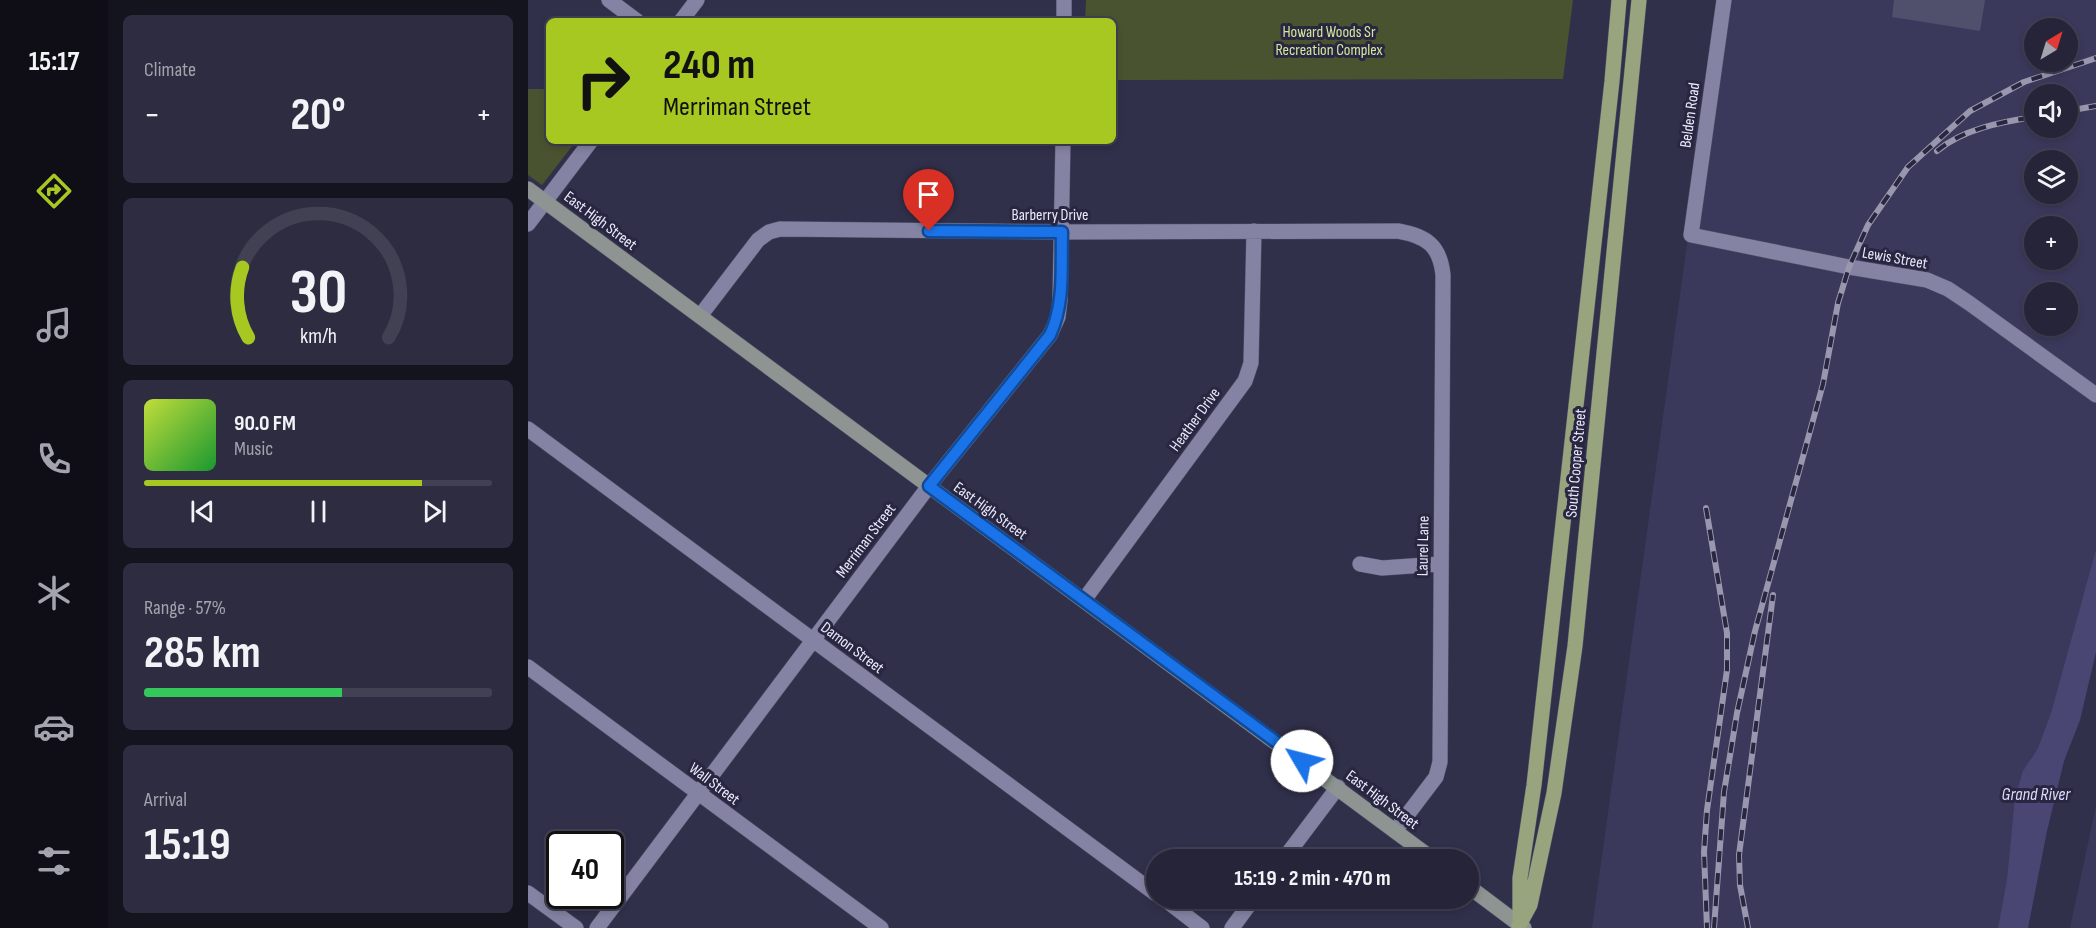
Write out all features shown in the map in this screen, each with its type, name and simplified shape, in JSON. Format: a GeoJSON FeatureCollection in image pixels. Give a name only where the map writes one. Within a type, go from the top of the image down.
{"type":"FeatureCollection","features":[{"type":"Feature","properties":{"kind":"main road","name":"South Cooper Street"},"geometry":{"type":"LineString","coordinates":[[1521,927],[1521,878],[1537,762],[1619,0]]}},
{"type":"Feature","properties":{"kind":"main road","name":"South Cooper Street"},"geometry":{"type":"LineString","coordinates":[[1521,927],[1530,905],[1554,793],[1575,646],[1639,0]]}},
{"type":"Feature","properties":{"kind":"street"},"geometry":{"type":"LineString","coordinates":[[609,0],[633,18]]}},
{"type":"Feature","properties":{"kind":"street"},"geometry":{"type":"LineString","coordinates":[[683,18],[697,0]]}},
{"type":"Feature","properties":{"kind":"street"},"geometry":{"type":"LineString","coordinates":[[1064,0],[1064,18]]}},
{"type":"Feature","properties":{"kind":"street","name":"Belden Road"},"geometry":{"type":"LineString","coordinates":[[1691,235],[1724,0]]}},
{"type":"Feature","properties":{"kind":"street"},"geometry":{"type":"LineString","coordinates":[[528,224],[589,144]]}},
{"type":"Feature","properties":{"kind":"street","name":"Merriman Street"},"geometry":{"type":"LineString","coordinates":[[597,928],[929,486],[1050,335],[1058,317],[1060,300],[1063,144]]}},
{"type":"Feature","properties":{"kind":"street","name":"East High Street"},"geometry":{"type":"LineString","coordinates":[[528,189],[1419,849]]}},
{"type":"Feature","properties":{"kind":"street","name":"Barberry Drive"},"geometry":{"type":"LineString","coordinates":[[700,316],[758,240],[768,232],[780,229],[1062,232],[1398,231],[1417,235],[1436,249]]}},
{"type":"Feature","properties":{"kind":"street","name":"Heather Drive"},"geometry":{"type":"LineString","coordinates":[[1084,600],[1245,381],[1251,363],[1254,231]]}},
{"type":"Feature","properties":{"kind":"street","name":"Lewis Street"},"geometry":{"type":"LineString","coordinates":[[1691,235],[1849,267],[1927,280],[1948,289],[1969,303],[2096,395]]}},
{"type":"Feature","properties":{"kind":"street","name":"Laurel Lane"},"geometry":{"type":"LineString","coordinates":[[1395,831],[1436,777],[1440,762],[1443,275],[1436,249]]}},
{"type":"Feature","properties":{"kind":"street","name":"Damon Street"},"geometry":{"type":"LineString","coordinates":[[528,429],[1146,887]]}},
{"type":"Feature","properties":{"kind":"street"},"geometry":{"type":"LineString","coordinates":[[1360,564],[1382,568],[1440,564]]}},
{"type":"Feature","properties":{"kind":"street","name":"Wall Street"},"geometry":{"type":"LineString","coordinates":[[528,667],[880,928]]}},
{"type":"Feature","properties":{"kind":"street"},"geometry":{"type":"LineString","coordinates":[[1291,849],[1338,787]]}},
{"type":"Feature","properties":{"kind":"street"},"geometry":{"type":"LineString","coordinates":[[528,892],[576,928]]}},
{"type":"Feature","properties":{"kind":"street"},"geometry":{"type":"LineString","coordinates":[[1479,895],[1521,927]]}},
{"type":"Feature","properties":{"kind":"street"},"geometry":{"type":"LineString","coordinates":[[1178,909],[1203,928]]}},
{"type":"Feature","properties":{"kind":"street"},"geometry":{"type":"LineString","coordinates":[[1232,928],[1246,909]]}},
{"type":"Feature","properties":{"kind":"shaded area"},"geometry":{"type":"Polygon","coordinates":[[[1721,0],[2096,0],[2096,572],[2051,713],[2038,748],[2032,757],[2003,928],[1592,928],[1721,0]]]}},
{"type":"Feature","properties":{"kind":"shaded area"},"geometry":{"type":"Polygon","coordinates":[[[2096,806],[2096,928],[2070,928],[2096,806]]]}},
{"type":"Feature","properties":{"kind":"green space","name":"Howard Woods Sr Recreation Complex"},"geometry":{"type":"Polygon","coordinates":[[[1086,0],[1573,0],[1563,79],[1116,80],[1116,18],[1085,18],[1086,0]]]}},
{"type":"Feature","properties":{"kind":"green space"},"geometry":{"type":"Polygon","coordinates":[[[528,89],[546,89],[546,144],[574,144],[542,185],[528,175],[528,89]]]}},
{"type":"Feature","properties":{"kind":"water","name":"Grand River"},"geometry":{"type":"Polygon","coordinates":[[[2096,550],[2096,652],[2080,720],[2064,761],[2047,831],[2028,928],[1998,928],[2007,880],[2015,798],[2023,771],[2038,748],[2051,713],[2096,550]]]}},
{"type":"Feature","properties":{"kind":"building"},"geometry":{"type":"Polygon","coordinates":[[[1894,0],[1985,0],[1980,31],[1892,17],[1894,0]]]}},
{"type":"Feature","properties":{"kind":"railway"},"geometry":{"type":"LineString","coordinates":[[1714,928],[1724,792],[1737,713],[1755,631],[1823,384],[1838,303],[1849,267],[1868,225],[1908,167],[1970,111],[2024,82],[2096,58]]}},
{"type":"Feature","properties":{"kind":"railway"},"geometry":{"type":"LineString","coordinates":[[2078,109],[2096,106]]}},
{"type":"Feature","properties":{"kind":"railway"},"geometry":{"type":"LineString","coordinates":[[1937,151],[1947,143],[1970,132],[2024,119]]}},
{"type":"Feature","properties":{"kind":"railway"},"geometry":{"type":"LineString","coordinates":[[1706,508],[1727,633],[1727,670],[1707,810],[1704,852],[1707,928]]}},
{"type":"Feature","properties":{"kind":"railway"},"geometry":{"type":"LineString","coordinates":[[1748,928],[1740,885],[1739,855],[1773,595]]}},
{"type":"Feature","properties":{"kind":"route"},"geometry":{"type":"LineString","coordinates":[[929,231],[1062,232],[1060,300],[1058,317],[1050,335],[929,486],[1302,761]]}}]}
